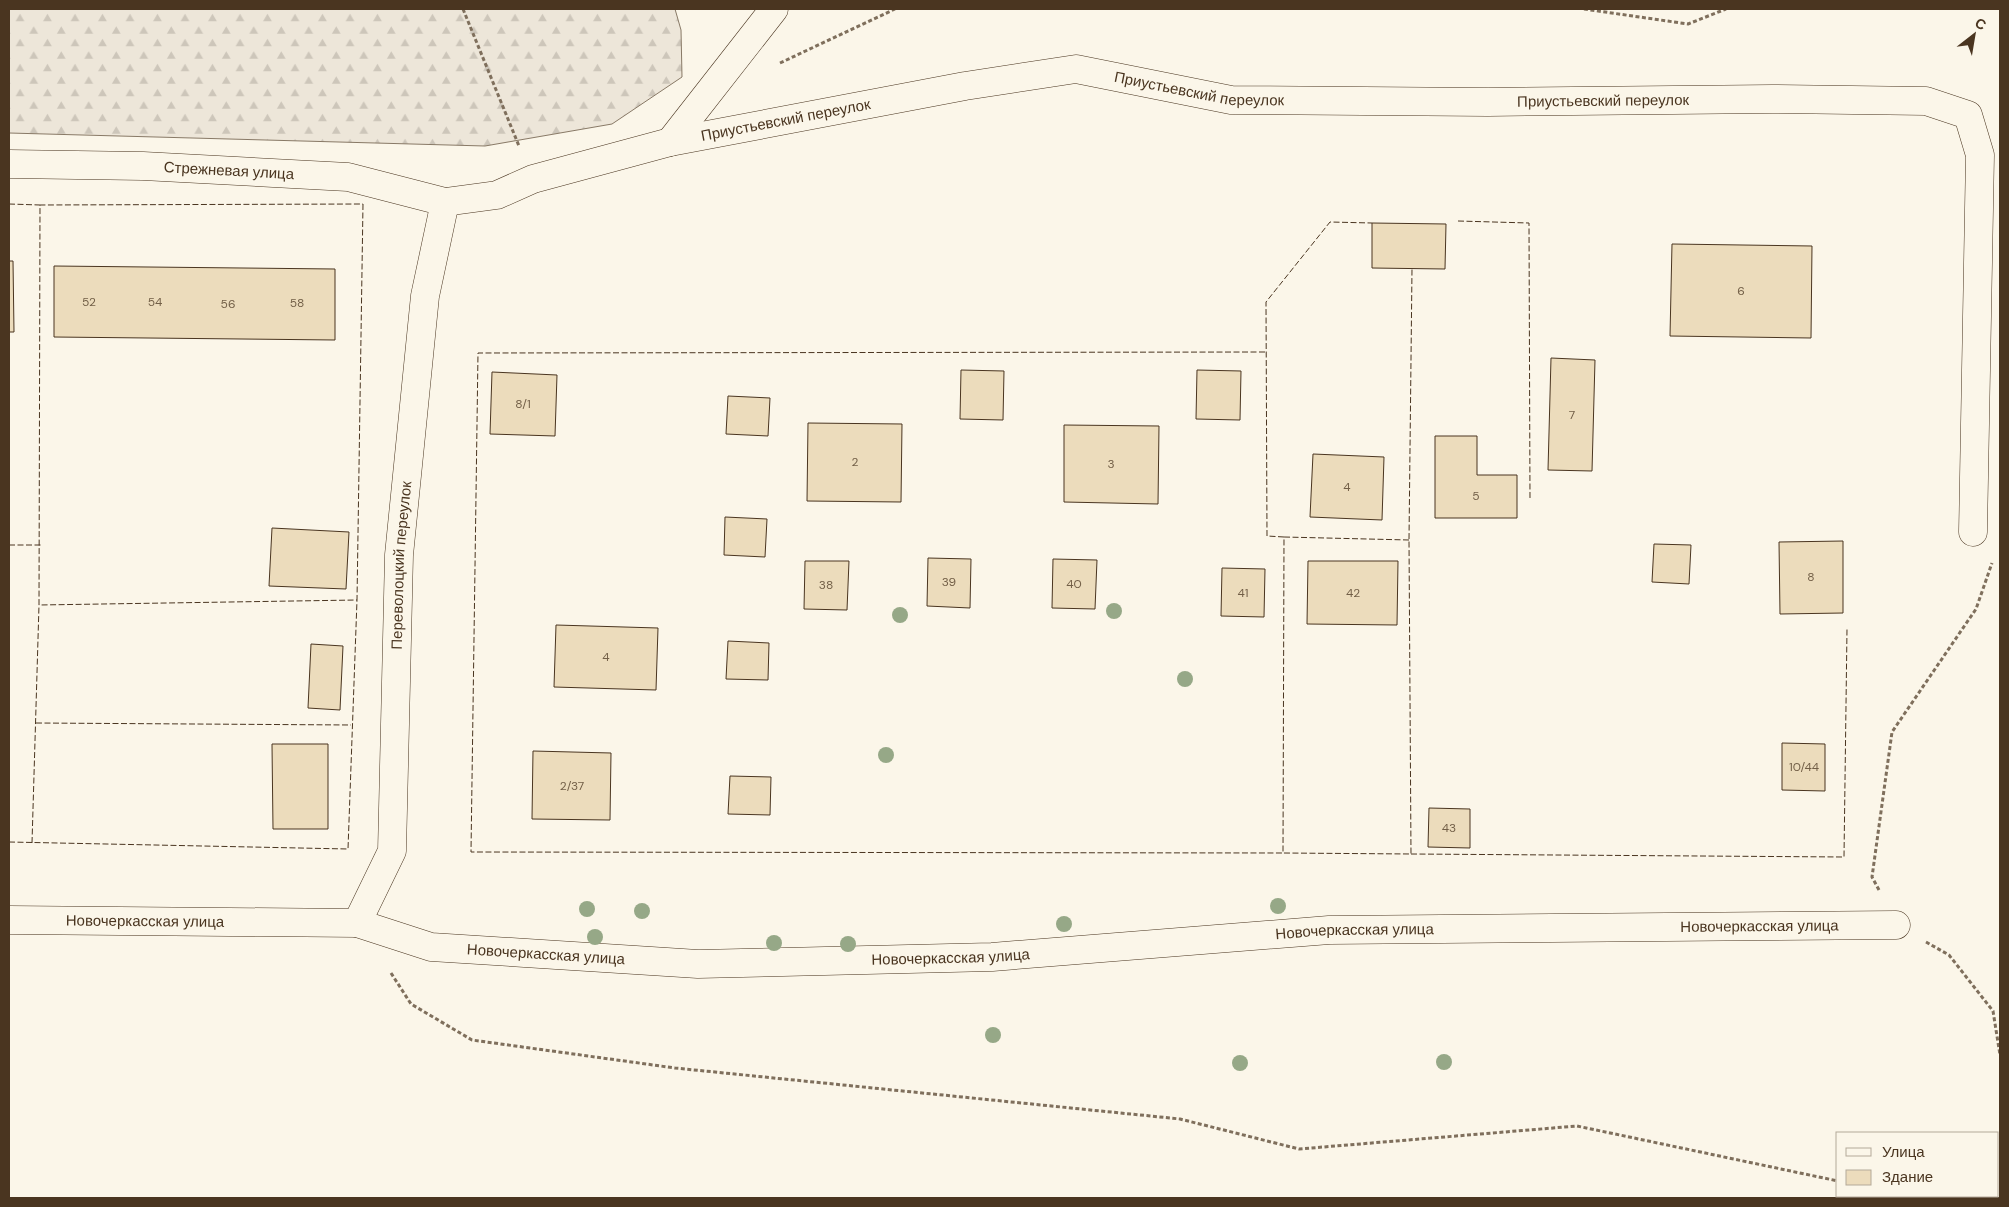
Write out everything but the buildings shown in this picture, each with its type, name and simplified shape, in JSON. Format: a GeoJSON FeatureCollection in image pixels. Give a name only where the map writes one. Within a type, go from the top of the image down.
{"type":"FeatureCollection","features":[{"type":"Feature","properties":{"kind":"street"},"geometry":{"type":"LineString","coordinates":[[670,142],[774,9]]}},
{"type":"Feature","properties":{"kind":"street","name":"Приустьевский переулок"},"geometry":{"type":"LineString","coordinates":[[445,202],[497,195],[533,179],[670,142],[964,86],[1076,69],[1231,100],[1488,102],[1772,99],[1926,101],[1968,115],[1980,155],[1974,532]]}},
{"type":"Feature","properties":{"kind":"street","name":"Стрежневая улица"},"geometry":{"type":"LineString","coordinates":[[9,164],[143,166],[348,177],[445,202]]}},
{"type":"Feature","properties":{"kind":"street","name":"Переволоцкий переулок"},"geometry":{"type":"LineString","coordinates":[[357,923],[392,851],[399,556],[425,296],[445,202]]}},
{"type":"Feature","properties":{"kind":"street","name":"Новочеркасская улица"},"geometry":{"type":"LineString","coordinates":[[9,920],[357,923],[431,946],[698,964],[992,957],[1329,930],[1896,926]]}},
{"type":"Feature","properties":{"kind":"path"},"geometry":{"type":"LineString","coordinates":[[463,9],[533,179]]}},
{"type":"Feature","properties":{"kind":"path"},"geometry":{"type":"LineString","coordinates":[[772,66],[895,9]]}},
{"type":"Feature","properties":{"kind":"path"},"geometry":{"type":"LineString","coordinates":[[1584,9],[1688,24],[1726,9]]}},
{"type":"Feature","properties":{"kind":"path"},"geometry":{"type":"LineString","coordinates":[[1994,556],[1976,609],[1892,732],[1872,877],[1896,926],[1949,954],[1993,1011],[2000,1055]]}},
{"type":"Feature","properties":{"kind":"path"},"geometry":{"type":"LineString","coordinates":[[390,972],[411,1004],[472,1040],[675,1068],[1180,1119],[1299,1149],[1577,1126],[1836,1181]]}},
{"type":"Feature","properties":{"kind":"green space"},"geometry":{"type":"Polygon","coordinates":[[[9,9],[675,9],[681,30],[682,77],[612,124],[485,146],[9,133],[9,9]]]}},
{"type":"Feature","properties":{"kind":"fence"},"geometry":{"type":"LineString","coordinates":[[9,204],[40,205]]}},
{"type":"Feature","properties":{"kind":"fence"},"geometry":{"type":"LineString","coordinates":[[363,204],[357,600],[39,605],[40,205],[363,204]]}},
{"type":"Feature","properties":{"kind":"fence"},"geometry":{"type":"LineString","coordinates":[[1458,221],[1529,223],[1530,500]]}},
{"type":"Feature","properties":{"kind":"fence"},"geometry":{"type":"LineString","coordinates":[[1284,537],[1267,536],[1266,302],[1330,222],[1372,223]]}},
{"type":"Feature","properties":{"kind":"fence"},"geometry":{"type":"LineString","coordinates":[[1409,540],[1284,537],[1283,853],[1411,854],[1409,540],[1412,269]]}},
{"type":"Feature","properties":{"kind":"fence"},"geometry":{"type":"LineString","coordinates":[[1265,352],[478,353],[471,852],[1283,853]]}},
{"type":"Feature","properties":{"kind":"fence"},"geometry":{"type":"LineString","coordinates":[[9,545],[41,545]]}},
{"type":"Feature","properties":{"kind":"fence"},"geometry":{"type":"LineString","coordinates":[[9,842],[348,849],[357,600]]}},
{"type":"Feature","properties":{"kind":"fence"},"geometry":{"type":"LineString","coordinates":[[32,843],[39,605]]}},
{"type":"Feature","properties":{"kind":"fence"},"geometry":{"type":"LineString","coordinates":[[1411,854],[1844,857],[1847,629]]}},
{"type":"Feature","properties":{"kind":"fence"},"geometry":{"type":"LineString","coordinates":[[36,723],[351,725]]}}]}
